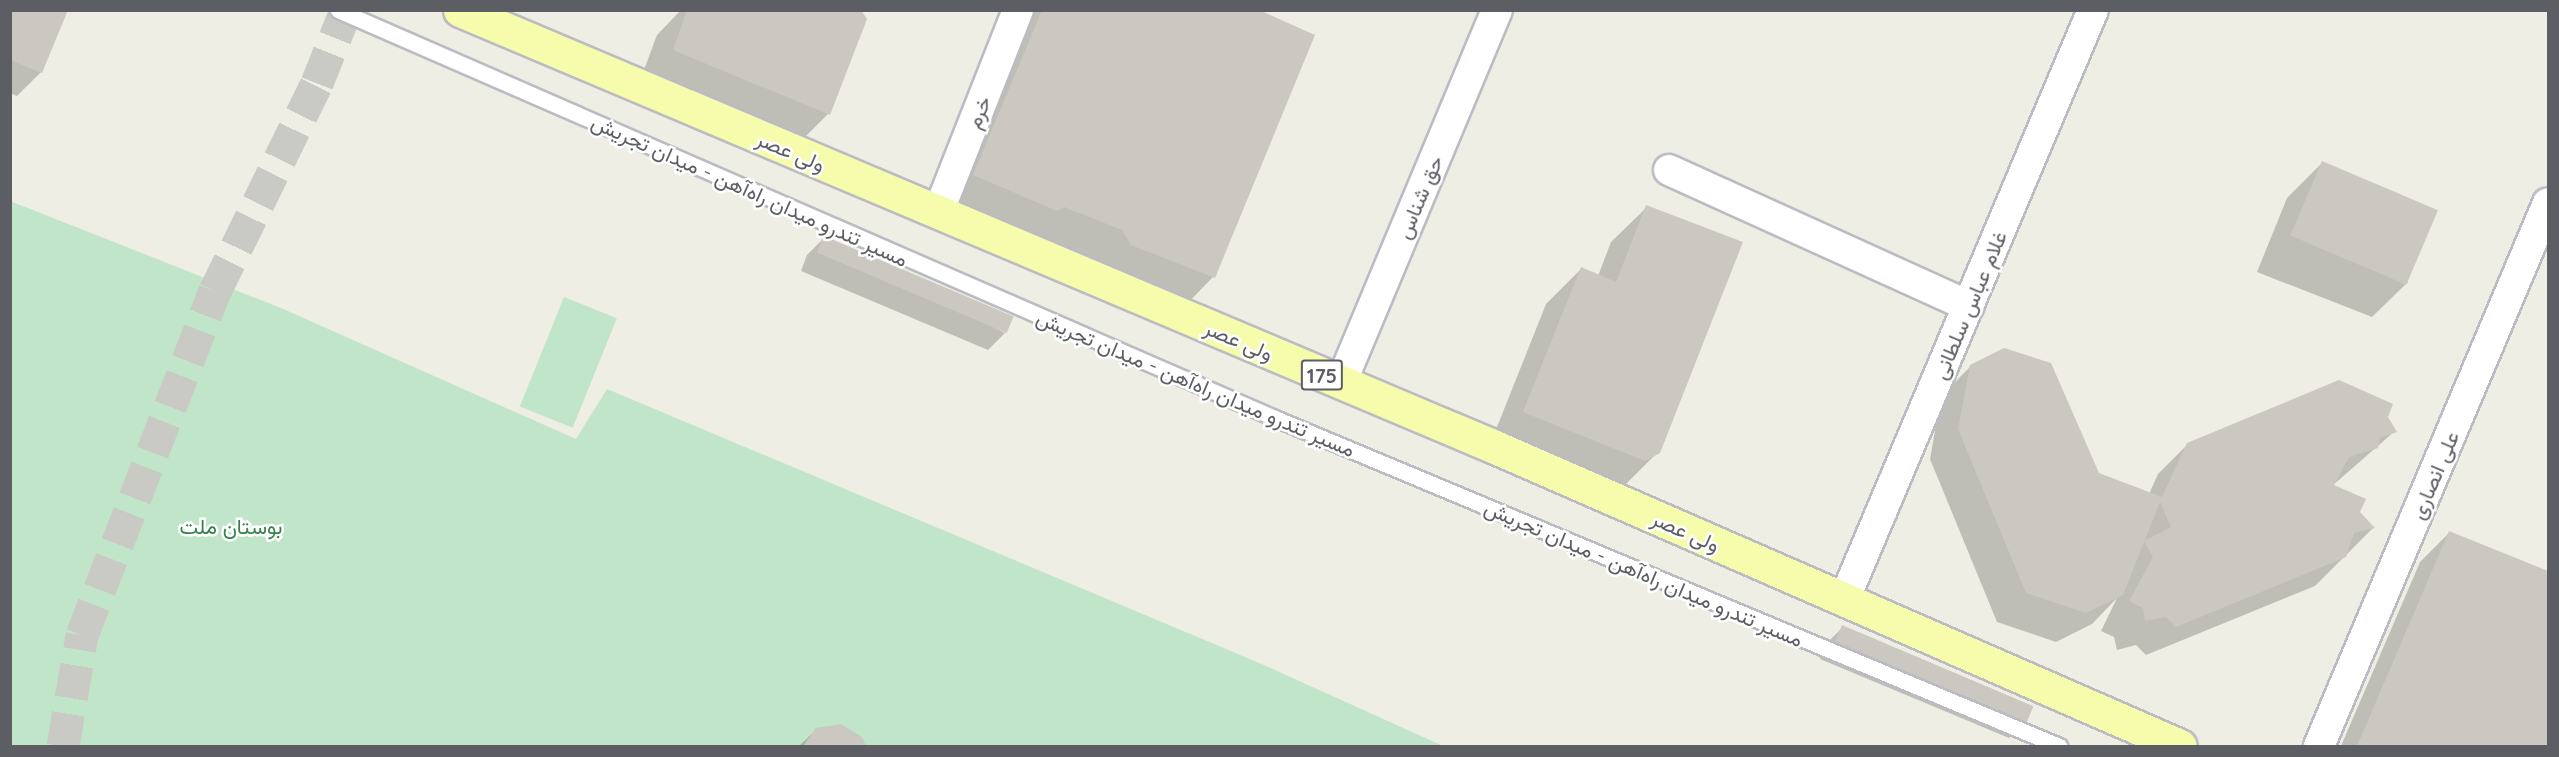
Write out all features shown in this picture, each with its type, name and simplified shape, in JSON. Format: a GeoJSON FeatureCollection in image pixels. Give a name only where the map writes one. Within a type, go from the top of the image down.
{"type":"FeatureCollection","features":[{"type":"Feature","properties":{"kind":"main road","name":"ولی عصر"},"geometry":{"type":"LineString","coordinates":[[460,10],[1341,383],[2180,747]]}},
{"type":"Feature","properties":{"kind":"street","name":"خرم"},"geometry":{"type":"LineString","coordinates":[[938,213],[1018,10]]}},
{"type":"Feature","properties":{"kind":"street","name":"حق شناس"},"geometry":{"type":"LineString","coordinates":[[1341,383],[1497,10]]}},
{"type":"Feature","properties":{"kind":"street","name":"غلام عباس سلطانی"},"geometry":{"type":"LineString","coordinates":[[1844,600],[2093,10]]}},
{"type":"Feature","properties":{"kind":"street"},"geometry":{"type":"LineString","coordinates":[[1670,171],[1968,306]]}},
{"type":"Feature","properties":{"kind":"street","name":"علی انصاری"},"geometry":{"type":"LineString","coordinates":[[2319,747],[2548,203]]}},
{"type":"Feature","properties":{"kind":"lane","name":"مسیر تندرو میدان راه‌آهن - میدان تجریش"},"geometry":{"type":"LineString","coordinates":[[338,10],[1277,419],[2059,747]]}},
{"type":"Feature","properties":{"kind":"green space","name":"بوستان ملت"},"geometry":{"type":"Polygon","coordinates":[[[10,201],[281,308],[576,439],[607,389],[1257,662],[1443,746],[11,746],[10,201]]]}},
{"type":"Feature","properties":{"kind":"green space"},"geometry":{"type":"Polygon","coordinates":[[[564,297],[617,318],[573,428],[520,406],[564,297]]]}},
{"type":"Feature","properties":{"kind":"building"},"geometry":{"type":"Polygon","coordinates":[[[10,10],[68,10],[42,73],[10,60],[10,10]]]}},
{"type":"Feature","properties":{"kind":"building"},"geometry":{"type":"Polygon","coordinates":[[[687,10],[861,10],[867,19],[830,115],[673,50],[687,10]]]}},
{"type":"Feature","properties":{"kind":"building"},"geometry":{"type":"Polygon","coordinates":[[[1042,10],[1259,10],[1315,35],[1215,278],[1131,245],[1122,230],[1064,207],[1057,211],[973,175],[1042,10]]]}},
{"type":"Feature","properties":{"kind":"building"},"geometry":{"type":"Polygon","coordinates":[[[2322,161],[2438,210],[2406,285],[2290,236],[2322,161]]]}},
{"type":"Feature","properties":{"kind":"building"},"geometry":{"type":"Polygon","coordinates":[[[1646,205],[1743,242],[1660,453],[1645,461],[1523,412],[1581,267],[1616,282],[1646,205]]]}},
{"type":"Feature","properties":{"kind":"building"},"geometry":{"type":"Polygon","coordinates":[[[824,236],[1014,316],[1007,333],[817,253],[824,236]]]}},
{"type":"Feature","properties":{"kind":"building"},"geometry":{"type":"Polygon","coordinates":[[[2004,348],[2051,363],[2099,473],[2162,497],[2187,443],[2339,380],[2393,404],[2388,417],[2397,432],[2380,438],[2378,448],[2349,457],[2334,485],[2366,499],[2360,512],[2375,528],[2354,533],[2346,557],[2176,627],[2166,617],[2145,621],[2143,608],[2129,601],[2153,557],[2144,542],[2123,595],[2086,613],[2026,593],[1958,429],[1970,365],[2004,348]],[[2160,502],[2145,541],[2171,527],[2160,502]]]}},
{"type":"Feature","properties":{"kind":"building"},"geometry":{"type":"Polygon","coordinates":[[[2449,531],[2548,571],[2548,746],[2357,746],[2449,531]]]}},
{"type":"Feature","properties":{"kind":"building"},"geometry":{"type":"Polygon","coordinates":[[[1842,625],[2033,706],[2026,723],[1835,642],[1842,625]]]}},
{"type":"Feature","properties":{"kind":"building"},"geometry":{"type":"Polygon","coordinates":[[[841,724],[862,737],[866,746],[803,746],[816,728],[841,724]]]}},
{"type":"Feature","properties":{"kind":"tunnel"},"geometry":{"type":"LineString","coordinates":[[63,746],[82,635],[215,291],[317,83],[346,10]]}}]}
